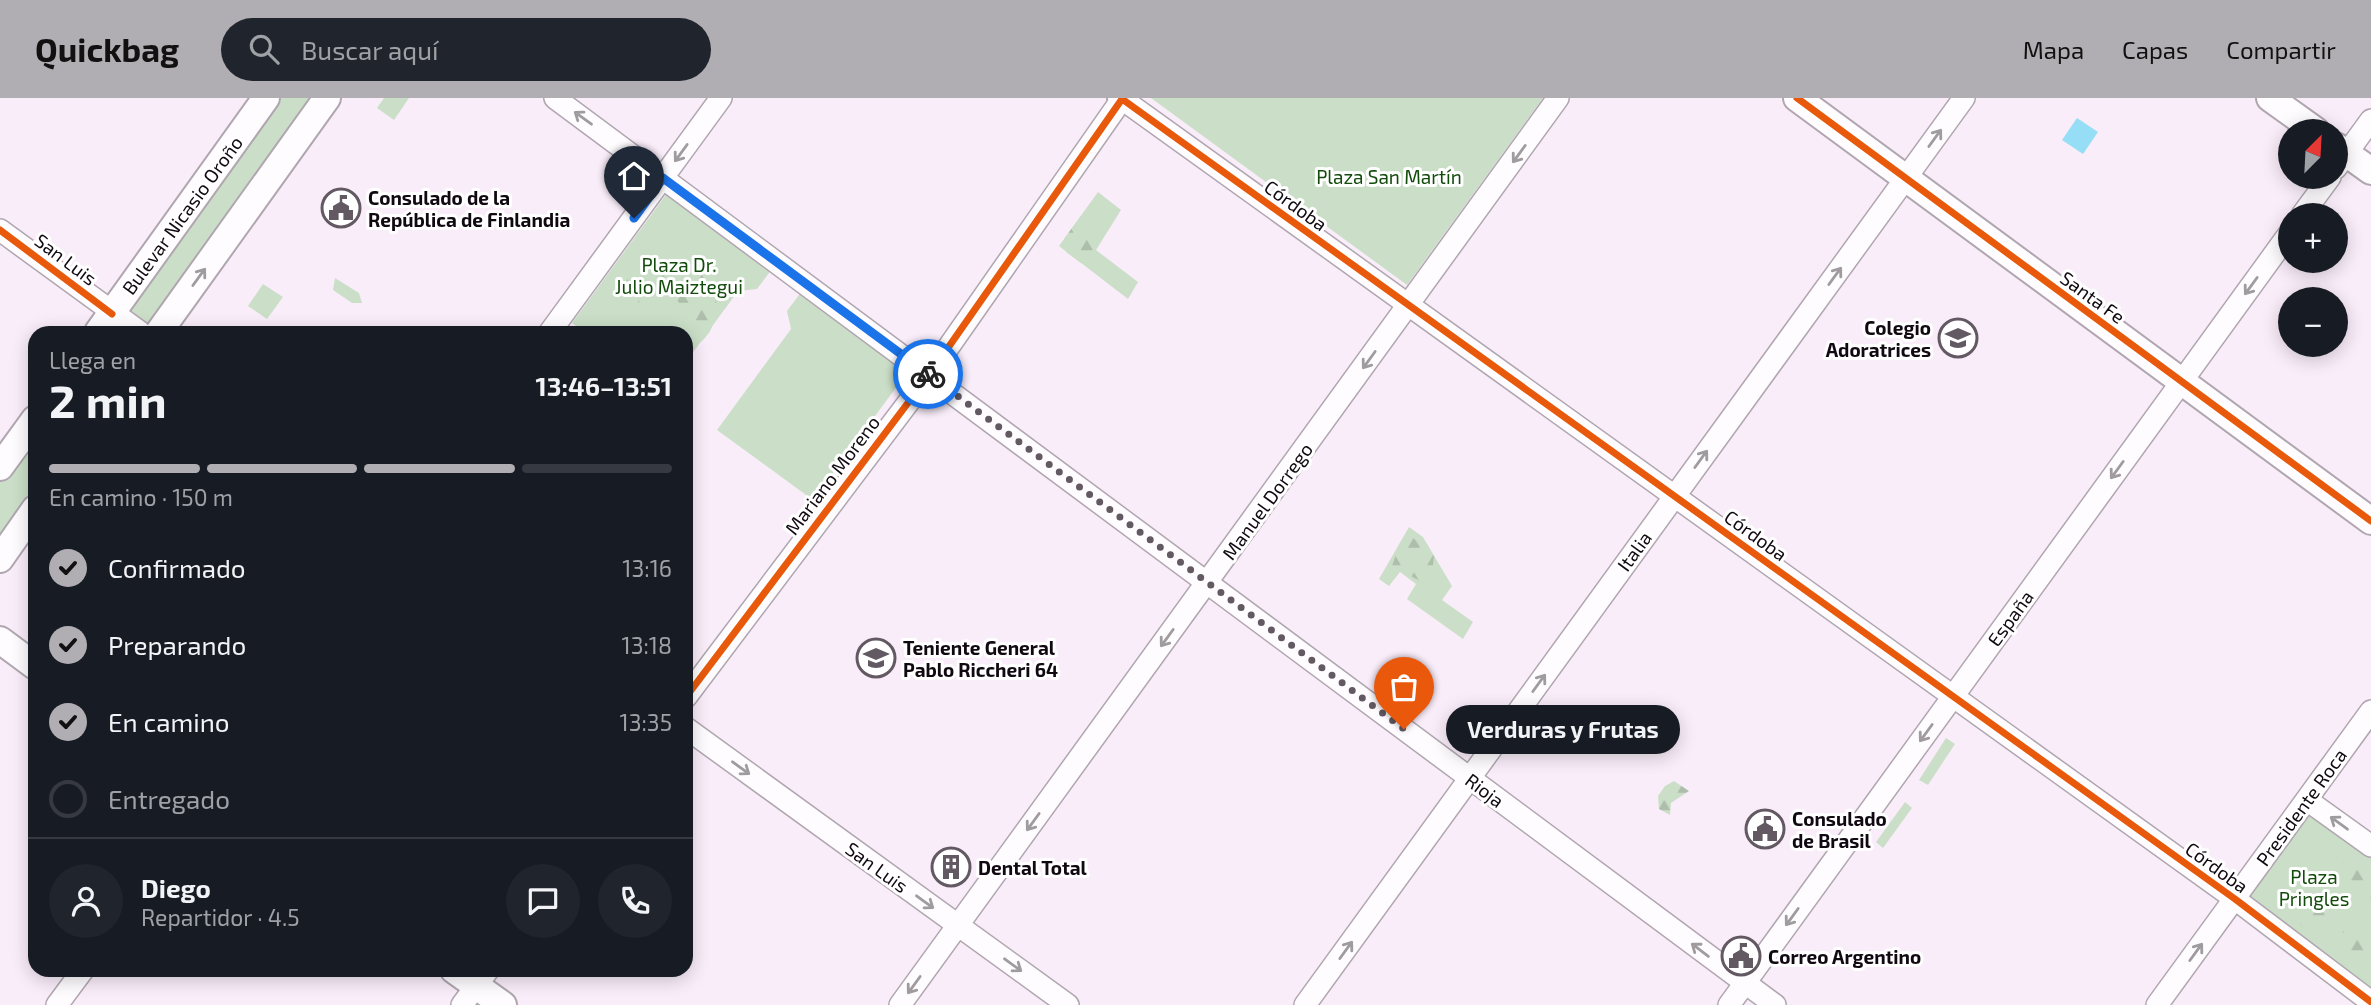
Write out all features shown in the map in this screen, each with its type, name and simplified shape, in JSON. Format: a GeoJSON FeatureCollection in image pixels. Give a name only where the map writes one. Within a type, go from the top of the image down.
{"type":"FeatureCollection","features":[{"type":"Feature","properties":{"kind":"main road","name":"Bulevar Nicasio Oroño"},"geometry":{"type":"LineString","coordinates":[[105,323],[266,98]]}},
{"type":"Feature","properties":{"kind":"main road"},"geometry":{"type":"LineString","coordinates":[[163,326],[327,98]]}},
{"type":"Feature","properties":{"kind":"main road","name":"Santa Fe"},"geometry":{"type":"LineString","coordinates":[[1797,98],[2371,521]]}},
{"type":"Feature","properties":{"kind":"main road"},"geometry":{"type":"LineString","coordinates":[[2270,98],[2299,119]]}},
{"type":"Feature","properties":{"kind":"main road"},"geometry":{"type":"LineString","coordinates":[[2348,160],[2371,172]]}},
{"type":"Feature","properties":{"kind":"main road"},"geometry":{"type":"LineString","coordinates":[[0,467],[28,429]]}},
{"type":"Feature","properties":{"kind":"main road"},"geometry":{"type":"LineString","coordinates":[[0,559],[28,519]]}},
{"type":"Feature","properties":{"kind":"main road"},"geometry":{"type":"LineString","coordinates":[[0,640],[28,661]]}},
{"type":"Feature","properties":{"kind":"main road"},"geometry":{"type":"LineString","coordinates":[[475,987],[503,1005]]}},
{"type":"Feature","properties":{"kind":"street","name":"Rioja"},"geometry":{"type":"LineString","coordinates":[[555,98],[1775,1005]]}},
{"type":"Feature","properties":{"kind":"street"},"geometry":{"type":"LineString","coordinates":[[554,326],[721,98]]}},
{"type":"Feature","properties":{"kind":"street","name":"Córdoba"},"geometry":{"type":"LineString","coordinates":[[1121,98],[2235,899],[2371,1002]]}},
{"type":"Feature","properties":{"kind":"street","name":"Mariano Moreno"},"geometry":{"type":"LineString","coordinates":[[693,688],[929,375],[1121,98]]}},
{"type":"Feature","properties":{"kind":"street","name":"Manuel Dorrego"},"geometry":{"type":"LineString","coordinates":[[900,1005],[1558,98]]}},
{"type":"Feature","properties":{"kind":"street","name":"Italia"},"geometry":{"type":"LineString","coordinates":[[1306,1005],[1964,98]]}},
{"type":"Feature","properties":{"kind":"street"},"geometry":{"type":"LineString","coordinates":[[2348,147],[2371,120]]}},
{"type":"Feature","properties":{"kind":"street","name":"San Luis"},"geometry":{"type":"LineString","coordinates":[[0,230],[105,323]]}},
{"type":"Feature","properties":{"kind":"street","name":"España"},"geometry":{"type":"LineString","coordinates":[[1729,1005],[2278,249]]}},
{"type":"Feature","properties":{"kind":"street","name":"Presidente Roca"},"geometry":{"type":"LineString","coordinates":[[2157,1005],[2371,711]]}},
{"type":"Feature","properties":{"kind":"street","name":"San Luis"},"geometry":{"type":"LineString","coordinates":[[693,733],[1068,1005]]}},
{"type":"Feature","properties":{"kind":"street"},"geometry":{"type":"LineString","coordinates":[[2307,800],[2371,846]]}},
{"type":"Feature","properties":{"kind":"street"},"geometry":{"type":"LineString","coordinates":[[57,1005],[78,977]]}},
{"type":"Feature","properties":{"kind":"green space"},"geometry":{"type":"Polygon","coordinates":[[[266,98],[327,98],[163,326],[102,326],[266,98]]]}},
{"type":"Feature","properties":{"kind":"green space"},"geometry":{"type":"Polygon","coordinates":[[[384,98],[409,98],[394,120],[377,108],[384,98]]]}},
{"type":"Feature","properties":{"kind":"green space","name":"Plaza San Martín"},"geometry":{"type":"Polygon","coordinates":[[[1151,98],[1543,98],[1407,285],[1151,98]]]}},
{"type":"Feature","properties":{"kind":"green space","name":"Plaza Dr. Julio Maiztegui"},"geometry":{"type":"Polygon","coordinates":[[[668,192],[772,269],[757,289],[738,291],[693,352],[693,326],[576,326],[572,323],[668,192]]]}},
{"type":"Feature","properties":{"kind":"green space"},"geometry":{"type":"Polygon","coordinates":[[[1098,192],[1121,210],[1096,250],[1138,282],[1128,299],[1059,246],[1098,192]]]}},
{"type":"Feature","properties":{"kind":"green space"},"geometry":{"type":"Polygon","coordinates":[[[1080,217],[1095,231],[1099,244],[1081,263],[1066,252],[1064,239],[1080,217]]]}},
{"type":"Feature","properties":{"kind":"green space"},"geometry":{"type":"Polygon","coordinates":[[[695,265],[714,275],[714,321],[711,330],[698,344],[693,326],[690,326],[678,301],[661,287],[659,272],[695,265]]]}},
{"type":"Feature","properties":{"kind":"green space"},"geometry":{"type":"Polygon","coordinates":[[[335,278],[359,293],[362,303],[352,303],[333,290],[335,278]]]}},
{"type":"Feature","properties":{"kind":"green space"},"geometry":{"type":"Polygon","coordinates":[[[627,279],[640,285],[639,309],[626,305],[622,294],[627,279]]]}},
{"type":"Feature","properties":{"kind":"green space"},"geometry":{"type":"Polygon","coordinates":[[[263,284],[283,297],[267,319],[248,306],[263,284]]]}},
{"type":"Feature","properties":{"kind":"green space"},"geometry":{"type":"Polygon","coordinates":[[[802,291],[909,370],[813,500],[717,430],[791,329],[787,311],[802,291]]]}},
{"type":"Feature","properties":{"kind":"green space"},"geometry":{"type":"Polygon","coordinates":[[[28,429],[28,519],[0,559],[0,467],[28,429]]]}},
{"type":"Feature","properties":{"kind":"green space"},"geometry":{"type":"Polygon","coordinates":[[[1409,527],[1423,537],[1452,586],[1442,600],[1473,622],[1463,639],[1407,599],[1416,584],[1400,572],[1389,586],[1379,579],[1409,527]]]}},
{"type":"Feature","properties":{"kind":"green space"},"geometry":{"type":"Polygon","coordinates":[[[1412,537],[1434,556],[1432,574],[1422,582],[1392,566],[1400,543],[1412,537]]]}},
{"type":"Feature","properties":{"kind":"green space"},"geometry":{"type":"Polygon","coordinates":[[[1946,738],[1955,744],[1928,785],[1919,780],[1946,738]]]}},
{"type":"Feature","properties":{"kind":"green space"},"geometry":{"type":"Polygon","coordinates":[[[1674,781],[1689,791],[1671,803],[1670,815],[1659,809],[1658,796],[1665,786],[1674,781]]]}},
{"type":"Feature","properties":{"kind":"green space","name":"Plaza Pringles"},"geometry":{"type":"Polygon","coordinates":[[[2307,800],[2371,846],[2371,1002],[2235,899],[2307,800]]]}},
{"type":"Feature","properties":{"kind":"green space"},"geometry":{"type":"Polygon","coordinates":[[[1905,802],[1912,808],[1883,848],[1876,842],[1905,802]]]}},
{"type":"Feature","properties":{"kind":"green space"},"geometry":{"type":"Polygon","coordinates":[[[2347,860],[2371,874],[2371,910],[2359,904],[2362,892],[2341,889],[2334,869],[2347,860]]]}},
{"type":"Feature","properties":{"kind":"green space"},"geometry":{"type":"Polygon","coordinates":[[[2307,898],[2315,911],[2329,899],[2338,900],[2344,910],[2332,924],[2316,928],[2302,927],[2290,903],[2307,898]]]}},
{"type":"Feature","properties":{"kind":"green space"},"geometry":{"type":"Polygon","coordinates":[[[2352,925],[2371,935],[2371,959],[2360,961],[2341,949],[2341,934],[2352,925]]]}},
{"type":"Feature","properties":{"kind":"water"},"geometry":{"type":"Polygon","coordinates":[[[2077,118],[2098,132],[2083,154],[2062,140],[2077,118]]]}},
{"type":"Feature","properties":{"kind":"cycle path"},"geometry":{"type":"LineString","coordinates":[[1797,98],[2371,521]]}},
{"type":"Feature","properties":{"kind":"cycle path"},"geometry":{"type":"LineString","coordinates":[[693,688],[929,375],[1122,99],[2235,899],[2371,1002]]}},
{"type":"Feature","properties":{"kind":"cycle path"},"geometry":{"type":"LineString","coordinates":[[0,230],[112,314]]}},
{"type":"Feature","properties":{"kind":"way so far"},"geometry":{"type":"LineString","coordinates":[[928,374],[1404,729]]}},
{"type":"Feature","properties":{"kind":"place","name":"Consulado de la República de Finlandia"},"geometry":{"type":"Point","coordinates":[341,208]}},
{"type":"Feature","properties":{"kind":"place","name":"Colegio Adoratrices"},"geometry":{"type":"Point","coordinates":[1958,338]}},
{"type":"Feature","properties":{"kind":"place","name":"Teniente General Pablo Riccheri 64"},"geometry":{"type":"Point","coordinates":[876,658]}},
{"type":"Feature","properties":{"kind":"place","name":"Verduras y Frutas"},"geometry":{"type":"Point","coordinates":[1404,729]}},
{"type":"Feature","properties":{"kind":"place","name":"Consulado de Brasil"},"geometry":{"type":"Point","coordinates":[1765,829]}},
{"type":"Feature","properties":{"kind":"place","name":"Dental Total"},"geometry":{"type":"Point","coordinates":[951,867]}},
{"type":"Feature","properties":{"kind":"place","name":"Correo Argentino"},"geometry":{"type":"Point","coordinates":[1741,956]}},
{"type":"Feature","properties":{"kind":"route"},"geometry":{"type":"LineString","coordinates":[[634,218],[663,178],[928,374]]}}]}
